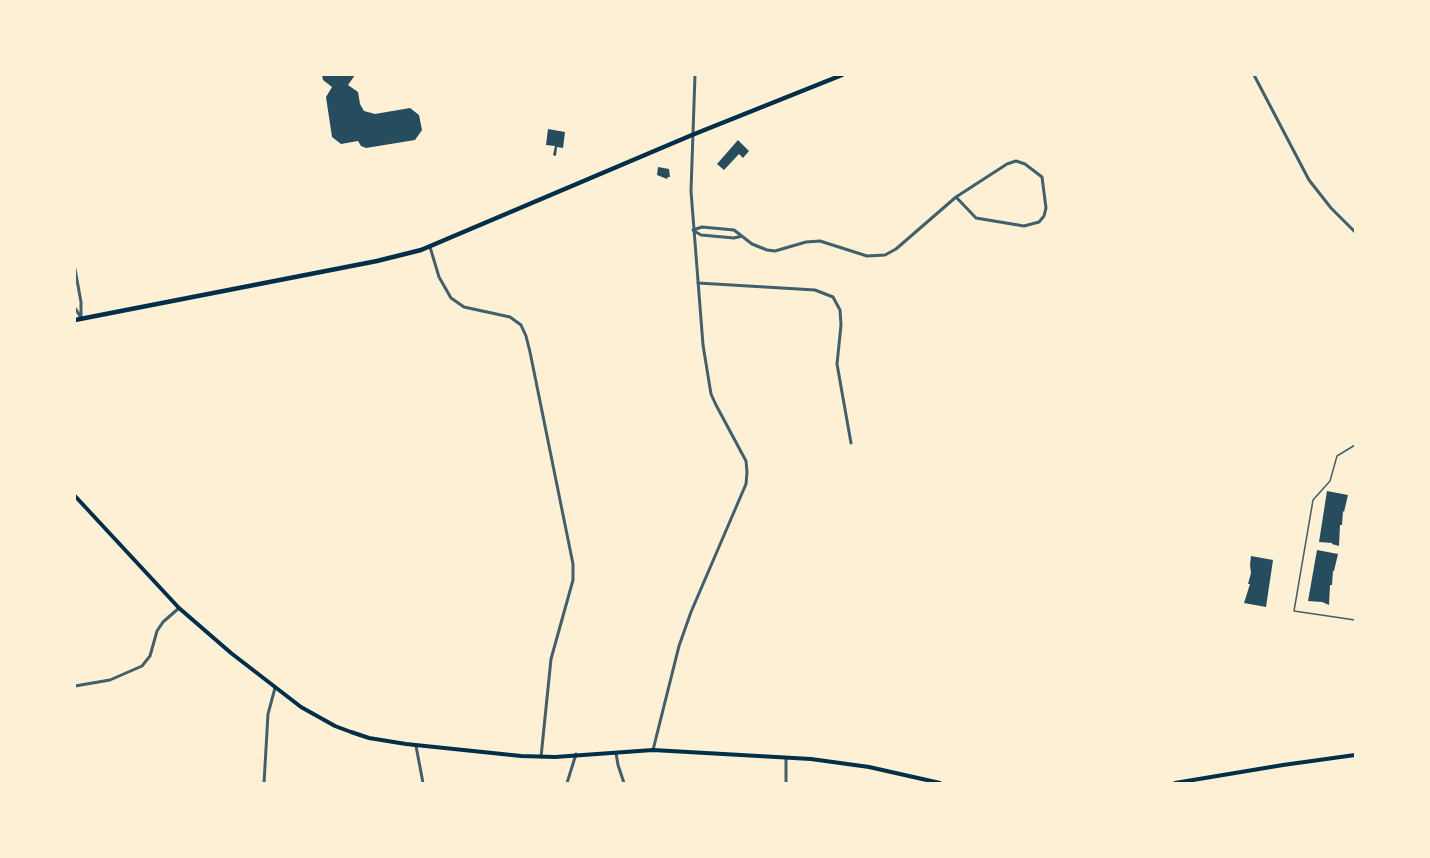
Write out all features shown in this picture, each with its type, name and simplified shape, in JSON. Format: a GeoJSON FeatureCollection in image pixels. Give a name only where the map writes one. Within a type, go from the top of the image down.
{"type":"FeatureCollection","features":[{"type":"Feature","properties":{"kind":"main road"},"geometry":{"type":"LineString","coordinates":[[75,320],[377,261],[430,247],[692,135],[842,75]]}},
{"type":"Feature","properties":{"kind":"main road"},"geometry":{"type":"LineString","coordinates":[[75,496],[179,608],[231,653],[301,707],[334,726],[369,738],[416,746],[542,757],[653,750],[786,757],[848,763],[940,783]]}},
{"type":"Feature","properties":{"kind":"main road"},"geometry":{"type":"LineString","coordinates":[[1175,783],[1355,755]]}},
{"type":"Feature","properties":{"kind":"street"},"geometry":{"type":"LineString","coordinates":[[653,750],[679,646],[691,612],[746,484],[747,472],[746,461],[711,394],[703,345],[691,191],[695,75]]}},
{"type":"Feature","properties":{"kind":"street"},"geometry":{"type":"LineString","coordinates":[[1254,75],[1309,180],[1326,203],[1355,231]]}},
{"type":"Feature","properties":{"kind":"street"},"geometry":{"type":"LineString","coordinates":[[693,230],[702,226],[731,229],[756,246],[767,250],[775,251],[806,242],[820,241],[867,256],[881,256],[896,249],[956,197],[1006,164],[1021,162],[1040,174],[1044,180],[1046,212],[1039,222],[1028,226],[984,220],[973,216],[956,197]]}},
{"type":"Feature","properties":{"kind":"street"},"geometry":{"type":"LineString","coordinates":[[693,230],[701,235],[734,238],[742,236]]}},
{"type":"Feature","properties":{"kind":"street"},"geometry":{"type":"LineString","coordinates":[[430,247],[439,277],[451,298],[464,307],[510,317],[521,325],[530,352],[573,564],[573,580],[551,659],[542,757]]}},
{"type":"Feature","properties":{"kind":"street"},"geometry":{"type":"LineString","coordinates":[[75,269],[81,302],[81,319]]}},
{"type":"Feature","properties":{"kind":"street"},"geometry":{"type":"LineString","coordinates":[[698,283],[815,291],[833,297],[840,310],[841,325],[837,364],[851,443]]}},
{"type":"Feature","properties":{"kind":"street"},"geometry":{"type":"LineString","coordinates":[[75,308],[81,319]]}},
{"type":"Feature","properties":{"kind":"street"},"geometry":{"type":"LineString","coordinates":[[75,686],[110,680],[142,666],[150,656],[157,631],[163,622],[179,608]]}},
{"type":"Feature","properties":{"kind":"street"},"geometry":{"type":"LineString","coordinates":[[264,783],[268,714],[275,688]]}},
{"type":"Feature","properties":{"kind":"street"},"geometry":{"type":"LineString","coordinates":[[416,746],[423,783]]}},
{"type":"Feature","properties":{"kind":"street"},"geometry":{"type":"LineString","coordinates":[[616,751],[624,783]]}},
{"type":"Feature","properties":{"kind":"street"},"geometry":{"type":"LineString","coordinates":[[567,783],[576,754]]}},
{"type":"Feature","properties":{"kind":"street"},"geometry":{"type":"LineString","coordinates":[[786,757],[786,783]]}},
{"type":"Feature","properties":{"kind":"lane"},"geometry":{"type":"LineString","coordinates":[[1355,445],[1336,456],[1330,481],[1313,500],[1294,611],[1355,620]]}},
{"type":"Feature","properties":{"kind":"building"},"geometry":{"type":"Polygon","coordinates":[[[322,75],[355,75],[348,85],[358,92],[364,111],[375,114],[410,108],[419,115],[422,130],[415,140],[366,148],[358,141],[341,144],[332,137],[326,97],[332,87],[323,80],[322,75]]]}},
{"type":"Feature","properties":{"kind":"building"},"geometry":{"type":"Polygon","coordinates":[[[548,129],[565,132],[563,148],[557,147],[556,156],[553,155],[555,146],[546,145],[548,129]]]}},
{"type":"Feature","properties":{"kind":"building"},"geometry":{"type":"Polygon","coordinates":[[[738,140],[749,151],[743,158],[739,154],[724,170],[717,164],[738,140]]]}},
{"type":"Feature","properties":{"kind":"building"},"geometry":{"type":"Polygon","coordinates":[[[658,167],[669,169],[670,177],[667,179],[657,175],[658,167]]]}},
{"type":"Feature","properties":{"kind":"building"},"geometry":{"type":"Polygon","coordinates":[[[1327,491],[1348,495],[1342,525],[1340,525],[1339,546],[1319,542],[1327,491]]]}},
{"type":"Feature","properties":{"kind":"building"},"geometry":{"type":"Polygon","coordinates":[[[1317,550],[1338,554],[1332,585],[1330,585],[1329,605],[1308,601],[1317,550]]]}},
{"type":"Feature","properties":{"kind":"building"},"geometry":{"type":"Polygon","coordinates":[[[1251,556],[1273,560],[1266,607],[1244,603],[1250,584],[1248,584],[1251,573],[1251,556]]]}}]}
